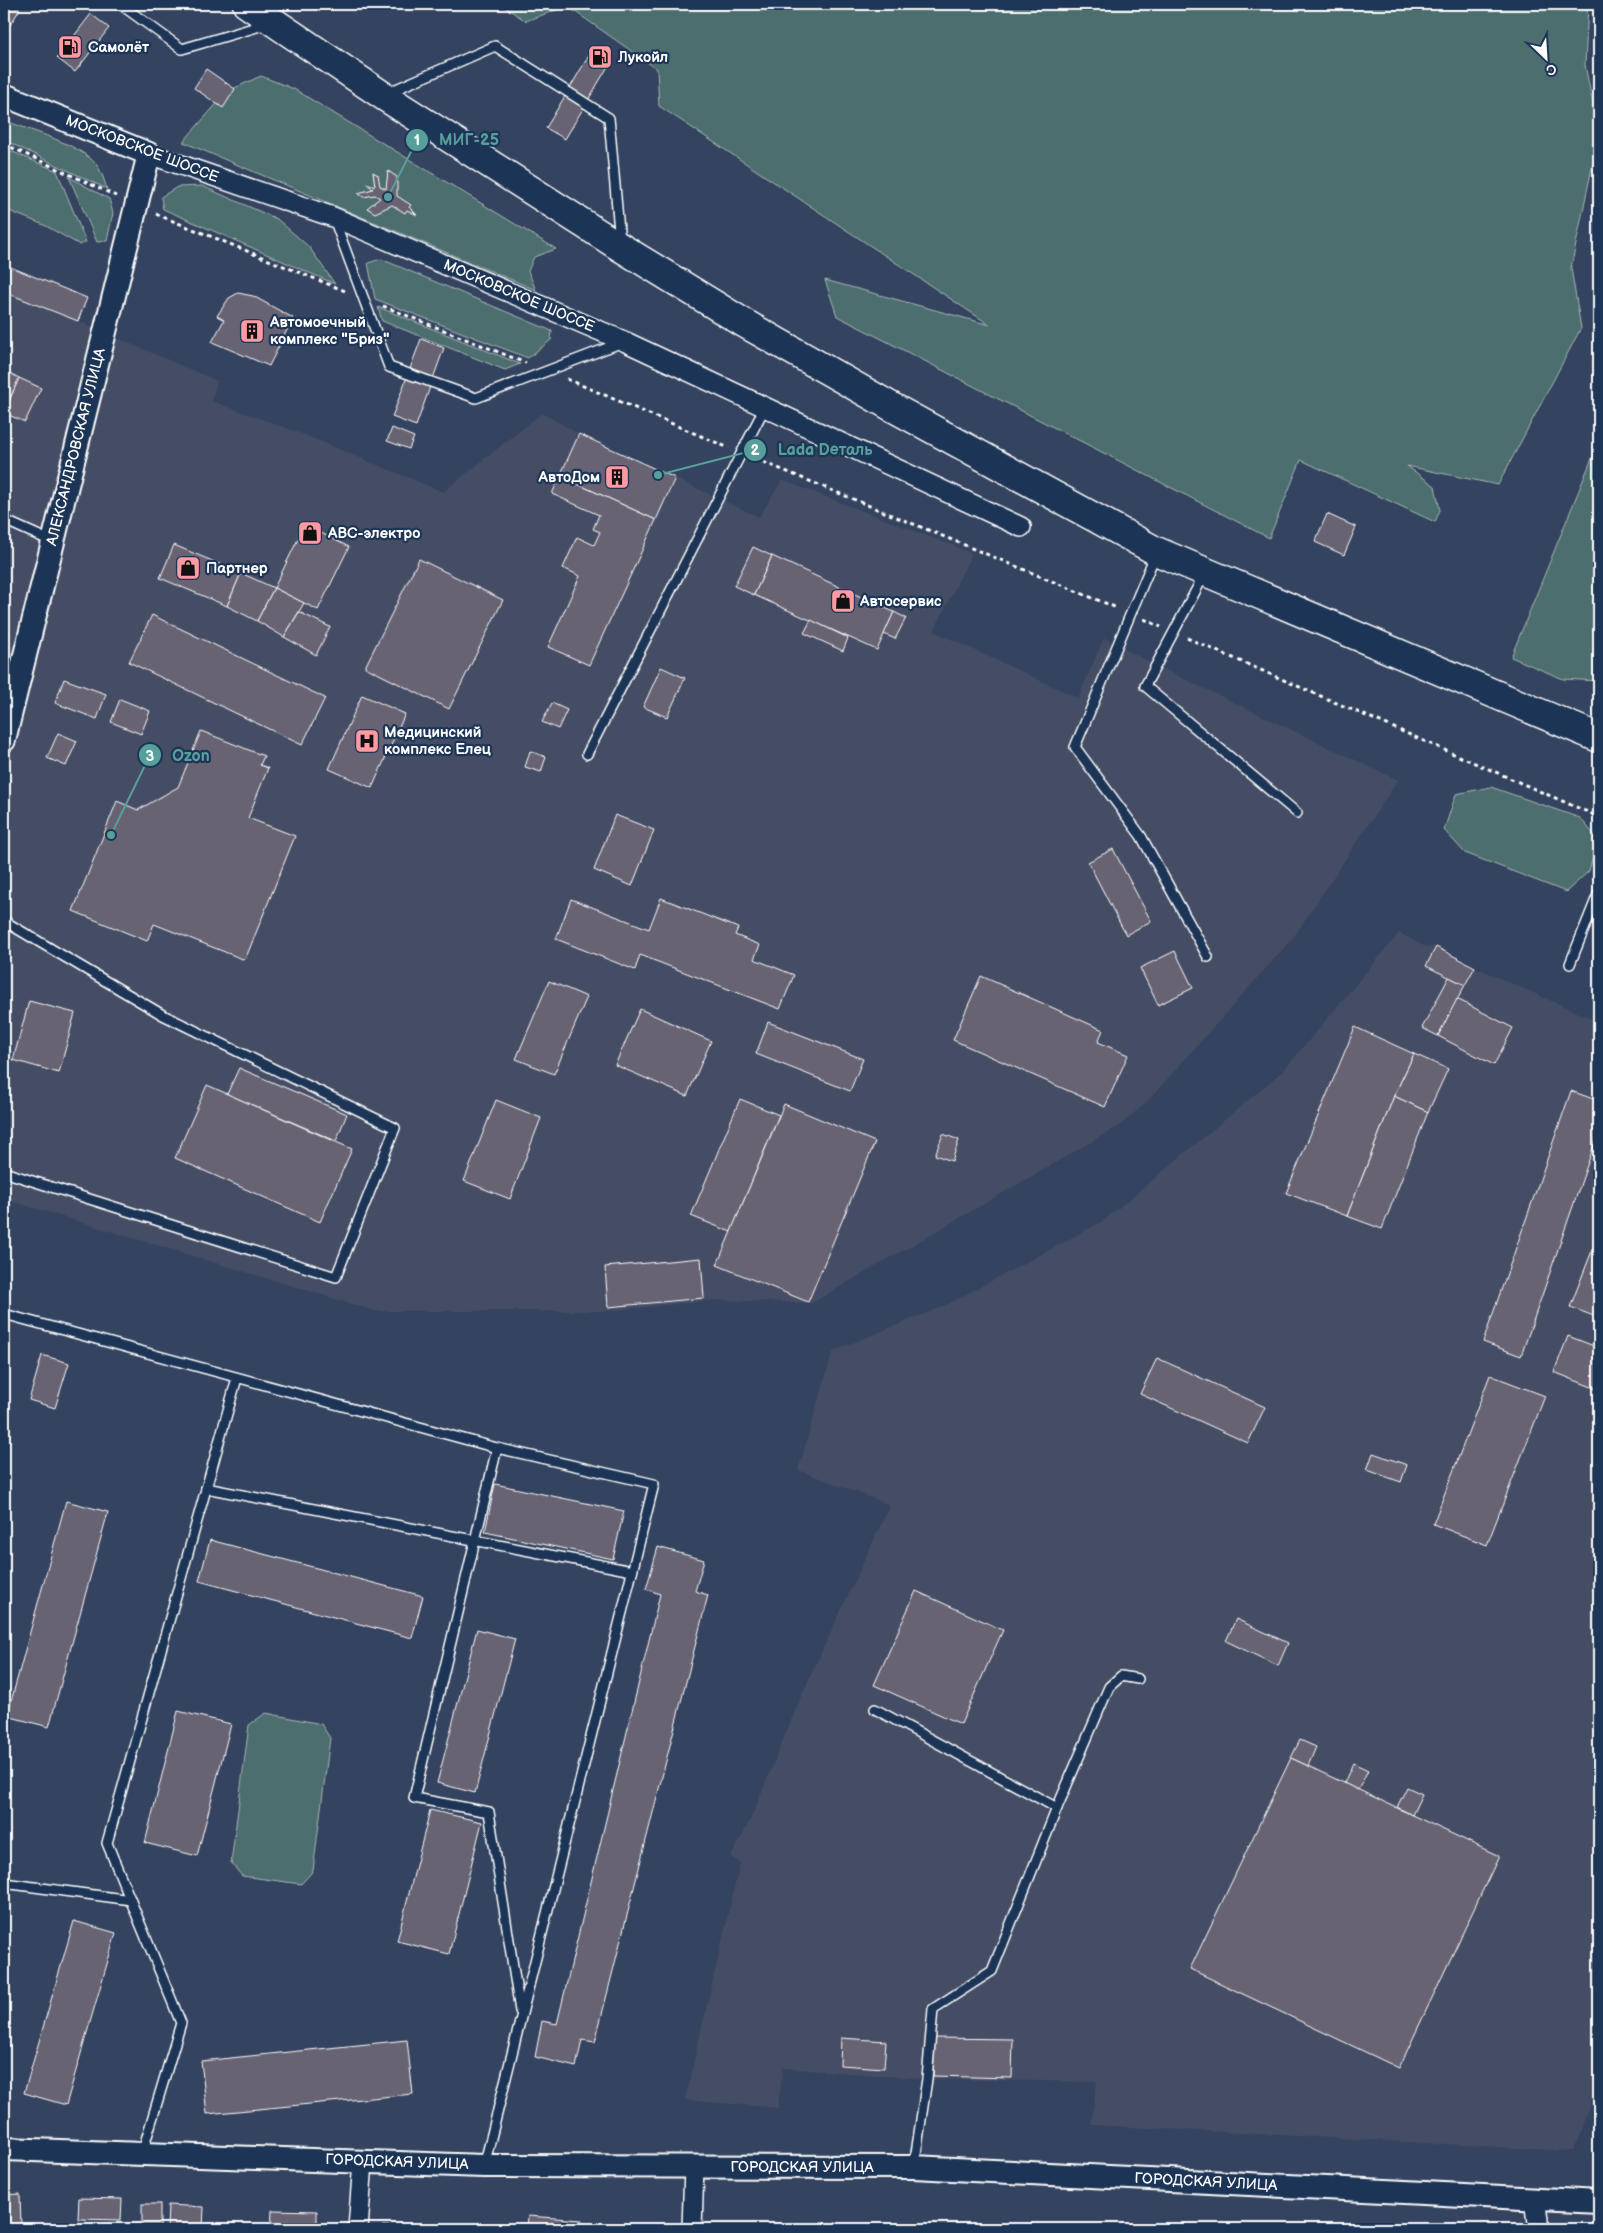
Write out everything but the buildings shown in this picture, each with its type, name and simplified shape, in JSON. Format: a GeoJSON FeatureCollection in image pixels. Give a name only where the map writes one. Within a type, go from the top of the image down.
{"type":"FeatureCollection","features":[{"type":"Feature","properties":{"kind":"main road"},"geometry":{"type":"LineString","coordinates":[[246,4],[382,95],[620,247],[744,323],[883,402],[1156,551],[1480,690],[1599,738]]}},
{"type":"Feature","properties":{"kind":"street","name":"МОСКОВСКОЕ ШОССЕ"},"geometry":{"type":"LineString","coordinates":[[4,95],[149,154],[333,216],[626,342],[766,405],[1021,527]]}},
{"type":"Feature","properties":{"kind":"street","name":"АЛЕКСАНДРОВСКАЯ УЛИЦА"},"geometry":{"type":"LineString","coordinates":[[4,736],[149,154]]}},
{"type":"Feature","properties":{"kind":"street","name":"ГОРОДСКАЯ УЛИЦА"},"geometry":{"type":"LineString","coordinates":[[4,2149],[484,2166],[914,2167],[1599,2202]]}},
{"type":"Feature","properties":{"kind":"street"},"geometry":{"type":"LineString","coordinates":[[358,2229],[363,2161]]}},
{"type":"Feature","properties":{"kind":"street"},"geometry":{"type":"LineString","coordinates":[[692,2229],[694,2166]]}},
{"type":"Feature","properties":{"kind":"street"},"geometry":{"type":"LineString","coordinates":[[1535,2198],[1539,2229]]}},
{"type":"Feature","properties":{"kind":"lane"},"geometry":{"type":"LineString","coordinates":[[120,4],[182,48],[272,22]]}},
{"type":"Feature","properties":{"kind":"lane"},"geometry":{"type":"LineString","coordinates":[[382,95],[495,46],[608,118],[620,247]]}},
{"type":"Feature","properties":{"kind":"lane"},"geometry":{"type":"LineString","coordinates":[[333,216],[390,367],[476,398],[626,342]]}},
{"type":"Feature","properties":{"kind":"lane"},"geometry":{"type":"LineString","coordinates":[[587,754],[766,405]]}},
{"type":"Feature","properties":{"kind":"lane"},"geometry":{"type":"LineString","coordinates":[[4,520],[53,542]]}},
{"type":"Feature","properties":{"kind":"lane"},"geometry":{"type":"LineString","coordinates":[[1156,551],[1075,747],[1141,836],[1208,956]]}},
{"type":"Feature","properties":{"kind":"lane"},"geometry":{"type":"LineString","coordinates":[[1206,572],[1145,686],[1297,813]]}},
{"type":"Feature","properties":{"kind":"lane"},"geometry":{"type":"LineString","coordinates":[[1570,964],[1599,892]]}},
{"type":"Feature","properties":{"kind":"lane"},"geometry":{"type":"LineString","coordinates":[[4,921],[164,1015],[396,1128],[336,1277],[4,1172]]}},
{"type":"Feature","properties":{"kind":"lane"},"geometry":{"type":"LineString","coordinates":[[4,1314],[497,1448],[654,1484],[484,2166]]}},
{"type":"Feature","properties":{"kind":"lane"},"geometry":{"type":"LineString","coordinates":[[142,2154],[181,2023],[107,1843],[237,1378]]}},
{"type":"Feature","properties":{"kind":"lane"},"geometry":{"type":"LineString","coordinates":[[497,1448],[414,1798],[490,1812],[520,2016]]}},
{"type":"Feature","properties":{"kind":"lane"},"geometry":{"type":"LineString","coordinates":[[206,1488],[632,1571]]}},
{"type":"Feature","properties":{"kind":"lane"},"geometry":{"type":"LineString","coordinates":[[914,2167],[927,2079],[932,2009],[992,1971],[1057,1808],[1109,1687],[1122,1676],[1138,1679]]}},
{"type":"Feature","properties":{"kind":"lane"},"geometry":{"type":"LineString","coordinates":[[875,1710],[1057,1808]]}},
{"type":"Feature","properties":{"kind":"lane"},"geometry":{"type":"LineString","coordinates":[[4,1883],[131,1900]]}},
{"type":"Feature","properties":{"kind":"path"},"geometry":{"type":"LineString","coordinates":[[4,144],[136,206],[547,371],[1130,613],[1599,818]]}},
{"type":"Feature","properties":{"kind":"shaded area"},"geometry":{"type":"Polygon","coordinates":[[[4,264],[87,298],[78,321],[217,381],[212,401],[300,433],[443,492],[542,413],[579,434],[759,517],[782,480],[972,553],[934,631],[1078,698],[1104,638],[1161,668],[1398,780],[1293,938],[1146,1103],[1119,1126],[812,1303],[715,1300],[607,1311],[375,1311],[4,1199],[4,264]]]}},
{"type":"Feature","properties":{"kind":"shaded area"},"geometry":{"type":"Polygon","coordinates":[[[1399,933],[1426,947],[1436,947],[1475,967],[1599,1022],[1599,2075],[1574,2151],[1091,2125],[1097,2082],[927,2079],[783,2068],[778,2108],[685,2100],[740,1863],[731,1857],[751,1818],[802,1694],[890,1505],[798,1470],[833,1351],[946,1305],[1103,1221],[1283,1071],[1399,933]]]}},
{"type":"Feature","properties":{"kind":"green space"},"geometry":{"type":"Polygon","coordinates":[[[500,4],[1588,4],[1585,65],[1599,134],[1571,268],[1581,328],[1498,485],[1407,466],[1435,486],[1440,510],[1435,522],[1301,460],[1269,538],[837,316],[825,280],[990,325],[659,106],[657,69],[567,6],[526,21],[500,4]]]}},
{"type":"Feature","properties":{"kind":"green space"},"geometry":{"type":"Polygon","coordinates":[[[261,76],[294,89],[556,249],[534,257],[528,271],[536,290],[183,142],[228,91],[261,76]]]}},
{"type":"Feature","properties":{"kind":"green space"},"geometry":{"type":"Polygon","coordinates":[[[4,120],[53,138],[78,150],[96,164],[103,176],[107,189],[4,140],[4,120]]]}},
{"type":"Feature","properties":{"kind":"green space"},"geometry":{"type":"Polygon","coordinates":[[[4,148],[57,171],[86,242],[80,245],[44,225],[4,209],[4,148]]]}},
{"type":"Feature","properties":{"kind":"green space"},"geometry":{"type":"Polygon","coordinates":[[[69,177],[109,199],[113,213],[107,241],[97,242],[69,177]]]}},
{"type":"Feature","properties":{"kind":"green space"},"geometry":{"type":"Polygon","coordinates":[[[202,186],[277,219],[309,247],[335,284],[163,209],[161,197],[177,187],[202,186]]]}},
{"type":"Feature","properties":{"kind":"green space"},"geometry":{"type":"Polygon","coordinates":[[[381,259],[552,331],[551,340],[528,358],[375,299],[368,263],[381,259]]]}},
{"type":"Feature","properties":{"kind":"green space"},"geometry":{"type":"Polygon","coordinates":[[[378,307],[520,364],[505,370],[382,321],[378,307]]]}},
{"type":"Feature","properties":{"kind":"green space"},"geometry":{"type":"Polygon","coordinates":[[[1599,441],[1599,614],[1593,636],[1599,640],[1599,681],[1563,679],[1511,657],[1599,441]]]}},
{"type":"Feature","properties":{"kind":"green space"},"geometry":{"type":"Polygon","coordinates":[[[1491,787],[1580,818],[1598,839],[1589,871],[1566,892],[1465,853],[1444,830],[1456,794],[1491,787]]]}},
{"type":"Feature","properties":{"kind":"green space"},"geometry":{"type":"Polygon","coordinates":[[[266,1713],[321,1724],[330,1738],[313,1871],[301,1884],[242,1876],[231,1863],[249,1725],[266,1713]]]}},
{"type":"Feature","properties":{"kind":"place","name":"Самолёт"},"geometry":{"type":"Point","coordinates":[70,47]}},
{"type":"Feature","properties":{"kind":"place","name":"Лукойл"},"geometry":{"type":"Point","coordinates":[600,57]}},
{"type":"Feature","properties":{"kind":"place","name":"МИГ-25"},"geometry":{"type":"Point","coordinates":[388,197]}},
{"type":"Feature","properties":{"kind":"place","name":"Автомоечный комплекс \"Бриз\""},"geometry":{"type":"Point","coordinates":[252,331]}},
{"type":"Feature","properties":{"kind":"place","name":"Lada Dеталь"},"geometry":{"type":"Point","coordinates":[658,475]}},
{"type":"Feature","properties":{"kind":"place","name":"АвтоДом"},"geometry":{"type":"Point","coordinates":[617,477]}},
{"type":"Feature","properties":{"kind":"place","name":"АВС-электро"},"geometry":{"type":"Point","coordinates":[310,533]}},
{"type":"Feature","properties":{"kind":"place","name":"Партнер"},"geometry":{"type":"Point","coordinates":[188,568]}},
{"type":"Feature","properties":{"kind":"place","name":"Автосервис"},"geometry":{"type":"Point","coordinates":[843,601]}},
{"type":"Feature","properties":{"kind":"place","name":"Медицинский комплекс Елец"},"geometry":{"type":"Point","coordinates":[367,741]}},
{"type":"Feature","properties":{"kind":"place","name":"Ozon"},"geometry":{"type":"Point","coordinates":[111,835]}}]}
